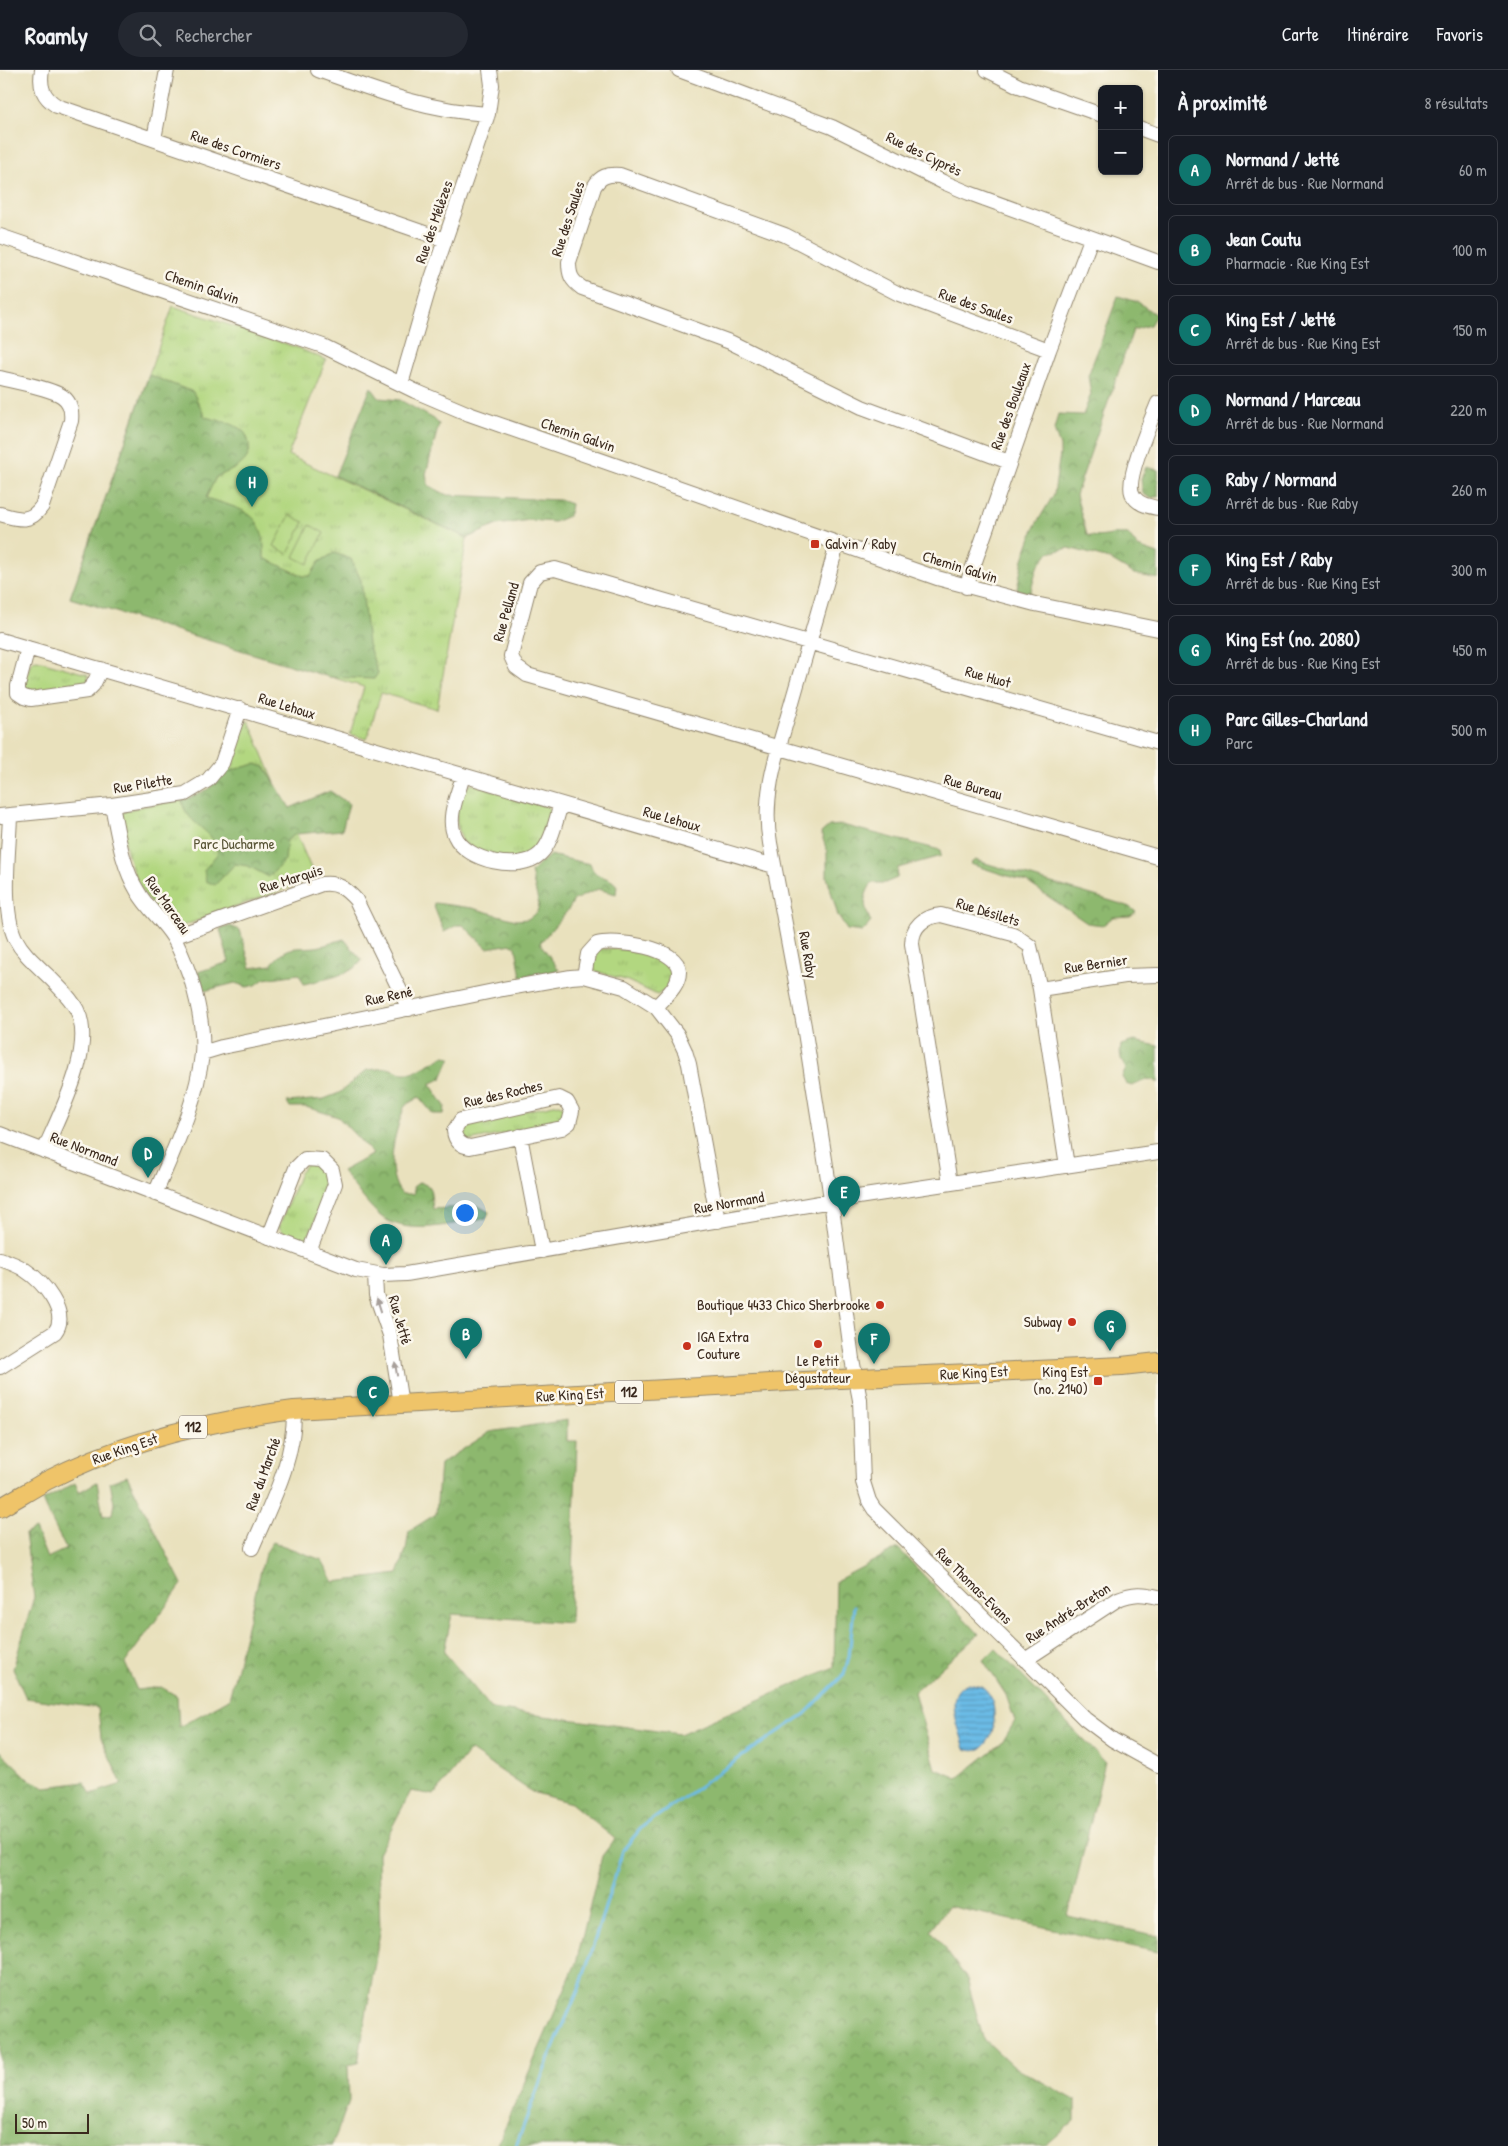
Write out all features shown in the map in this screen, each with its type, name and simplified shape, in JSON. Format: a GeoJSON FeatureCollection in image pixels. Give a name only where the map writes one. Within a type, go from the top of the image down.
{"type":"FeatureCollection","features":[{"type":"Feature","properties":{"kind":"main road","name":"Rue King Est"},"geometry":{"type":"LineString","coordinates":[[0,1508],[47,1481],[85,1463],[145,1441],[188,1428],[240,1417],[294,1410],[1122,1366],[1158,1362]]}},
{"type":"Feature","properties":{"kind":"street","name":"Rue des Cormiers"},"geometry":{"type":"LineString","coordinates":[[42,70],[40,86],[46,98],[57,106],[445,240]]}},
{"type":"Feature","properties":{"kind":"street"},"geometry":{"type":"LineString","coordinates":[[154,139],[167,70]]}},
{"type":"Feature","properties":{"kind":"street"},"geometry":{"type":"LineString","coordinates":[[318,70],[421,104],[468,113],[488,114]]}},
{"type":"Feature","properties":{"kind":"street","name":"Rue des Mélèzes"},"geometry":{"type":"LineString","coordinates":[[401,384],[431,281],[488,114],[492,85],[490,70]]}},
{"type":"Feature","properties":{"kind":"street","name":"Rue des Cyprès"},"geometry":{"type":"LineString","coordinates":[[679,70],[808,117],[943,182],[1091,239],[1158,262]]}},
{"type":"Feature","properties":{"kind":"street"},"geometry":{"type":"LineString","coordinates":[[987,70],[1019,86],[1098,114]]}},
{"type":"Feature","properties":{"kind":"street"},"geometry":{"type":"LineString","coordinates":[[1143,129],[1158,135]]}},
{"type":"Feature","properties":{"kind":"street","name":"Rue des Saules"},"geometry":{"type":"LineString","coordinates":[[1008,462],[862,407],[730,342],[582,288],[574,282],[569,274],[569,262],[594,187],[598,179],[610,174],[620,175],[785,235],[899,294],[1048,350]]}},
{"type":"Feature","properties":{"kind":"street","name":"Chemin Galvin"},"geometry":{"type":"LineString","coordinates":[[0,236],[323,346],[401,384],[491,422],[837,544],[966,586],[1035,604],[1158,628]]}},
{"type":"Feature","properties":{"kind":"street","name":"Rue des Bouleaux"},"geometry":{"type":"LineString","coordinates":[[966,586],[1048,350],[1091,239]]}},
{"type":"Feature","properties":{"kind":"street"},"geometry":{"type":"LineString","coordinates":[[0,378],[62,396],[70,406],[72,413],[71,421],[38,514],[32,518],[23,519],[0,514]]}},
{"type":"Feature","properties":{"kind":"street"},"geometry":{"type":"LineString","coordinates":[[1158,403],[1140,450],[1131,484],[1131,492],[1135,499],[1142,504],[1158,508]]}},
{"type":"Feature","properties":{"kind":"street","name":"Rue Raby"},"geometry":{"type":"LineString","coordinates":[[837,544],[779,748],[770,784],[766,814],[803,1018],[831,1201],[852,1358],[857,1379]]}},
{"type":"Feature","properties":{"kind":"street","name":"Rue Pelland"},"geometry":{"type":"LineString","coordinates":[[779,748],[521,672],[516,667],[511,656],[530,583],[540,572],[555,569],[809,642]]}},
{"type":"Feature","properties":{"kind":"street","name":"Rue Lehoux"},"geometry":{"type":"LineString","coordinates":[[0,640],[774,866]]}},
{"type":"Feature","properties":{"kind":"street","name":"Rue Huot"},"geometry":{"type":"LineString","coordinates":[[809,642],[1158,743]]}},
{"type":"Feature","properties":{"kind":"street"},"geometry":{"type":"LineString","coordinates":[[28,648],[18,686],[18,693],[24,698],[31,699],[82,693],[93,685],[101,669]]}},
{"type":"Feature","properties":{"kind":"street","name":"Rue Pilette"},"geometry":{"type":"LineString","coordinates":[[5,816],[112,806],[170,798],[185,794],[204,784],[222,762],[240,709]]}},
{"type":"Feature","properties":{"kind":"street","name":"Rue Bureau"},"geometry":{"type":"LineString","coordinates":[[779,748],[1158,857]]}},
{"type":"Feature","properties":{"kind":"street"},"geometry":{"type":"LineString","coordinates":[[463,776],[452,813],[454,836],[460,844],[481,857],[510,864],[522,863],[533,859],[541,853],[547,844],[561,804]]}},
{"type":"Feature","properties":{"kind":"street","name":"Rue Marceau"},"geometry":{"type":"LineString","coordinates":[[112,806],[126,871],[138,894],[173,937],[188,970],[196,996],[202,1033],[202,1053],[193,1093],[180,1134],[155,1194]]}},
{"type":"Feature","properties":{"kind":"street"},"geometry":{"type":"LineString","coordinates":[[5,816],[7,895],[14,936],[24,953],[58,986],[77,1010],[82,1026],[81,1048],[77,1067],[44,1151]]}},
{"type":"Feature","properties":{"kind":"street","name":"Rue Marquis"},"geometry":{"type":"LineString","coordinates":[[173,937],[322,884],[332,883],[346,890],[356,900],[409,1009]]}},
{"type":"Feature","properties":{"kind":"street","name":"Rue Désilets"},"geometry":{"type":"LineString","coordinates":[[950,1183],[913,958],[912,935],[915,928],[926,918],[941,915],[1013,934],[1030,946],[1040,989],[1067,1166]]}},
{"type":"Feature","properties":{"kind":"street"},"geometry":{"type":"LineString","coordinates":[[584,976],[588,954],[597,944],[617,941],[658,951],[673,958],[678,964],[679,971],[674,988],[656,1007]]}},
{"type":"Feature","properties":{"kind":"street","name":"Rue Bernier"},"geometry":{"type":"LineString","coordinates":[[1040,989],[1125,976],[1158,974]]}},
{"type":"Feature","properties":{"kind":"street","name":"Rue René"},"geometry":{"type":"LineString","coordinates":[[202,1053],[231,1045],[503,989],[584,976],[624,988],[656,1007],[677,1034],[689,1064],[718,1221]]}},
{"type":"Feature","properties":{"kind":"street","name":"Rue des Roches"},"geometry":{"type":"LineString","coordinates":[[558,1098],[568,1102],[572,1115],[566,1126],[520,1136],[470,1147],[458,1143],[454,1131],[461,1120],[558,1098]]}},
{"type":"Feature","properties":{"kind":"street","name":"Rue Normand"},"geometry":{"type":"LineString","coordinates":[[0,1134],[356,1270],[375,1275],[406,1274],[831,1201],[1158,1152]]}},
{"type":"Feature","properties":{"kind":"street"},"geometry":{"type":"LineString","coordinates":[[520,1136],[542,1251]]}},
{"type":"Feature","properties":{"kind":"street"},"geometry":{"type":"LineString","coordinates":[[269,1237],[296,1168],[305,1160],[322,1160],[332,1170],[335,1184],[309,1252]]}},
{"type":"Feature","properties":{"kind":"street"},"geometry":{"type":"LineString","coordinates":[[0,1259],[24,1270],[35,1278],[51,1296],[60,1320],[59,1327],[55,1332],[0,1366]]}},
{"type":"Feature","properties":{"kind":"street","name":"Rue Jetté"},"geometry":{"type":"LineString","coordinates":[[375,1275],[376,1295],[390,1335],[402,1404]]}},
{"type":"Feature","properties":{"kind":"street","name":"Rue Thomas-Evans"},"geometry":{"type":"LineString","coordinates":[[857,1379],[860,1400],[863,1482],[869,1501],[881,1516],[1085,1719],[1113,1740],[1158,1765]]}},
{"type":"Feature","properties":{"kind":"street","name":"Rue du Marché"},"geometry":{"type":"LineString","coordinates":[[252,1548],[288,1461],[294,1438],[294,1410]]}},
{"type":"Feature","properties":{"kind":"street","name":"Rue André-Breton"},"geometry":{"type":"LineString","coordinates":[[1026,1660],[1118,1599],[1129,1594],[1139,1593],[1158,1597]]}},
{"type":"Feature","properties":{"kind":"green space"},"geometry":{"type":"Polygon","coordinates":[[[1118,296],[1138,302],[1156,315],[1150,325],[1133,330],[1076,495],[1087,535],[1098,537],[1128,534],[1138,547],[1158,554],[1158,579],[1134,574],[1109,559],[1069,548],[1048,553],[1037,568],[1030,594],[1017,589],[1023,559],[1035,526],[1054,494],[1060,454],[1060,446],[1054,430],[1058,414],[1083,415],[1091,394],[1088,376],[1118,296]]]}},
{"type":"Feature","properties":{"kind":"green space"},"geometry":{"type":"Polygon","coordinates":[[[173,306],[298,348],[326,360],[288,455],[467,538],[437,709],[381,693],[367,739],[350,734],[364,687],[70,598],[173,306]]]}},
{"type":"Feature","properties":{"kind":"green space"},"geometry":{"type":"Polygon","coordinates":[[[149,375],[193,392],[205,417],[231,424],[245,433],[249,448],[245,460],[235,468],[216,477],[206,498],[231,506],[250,515],[261,530],[264,542],[264,558],[303,576],[310,576],[319,562],[334,553],[351,559],[361,580],[368,644],[378,673],[374,679],[329,677],[70,598],[149,375]]]}},
{"type":"Feature","properties":{"kind":"green space"},"geometry":{"type":"Polygon","coordinates":[[[371,387],[379,398],[400,400],[434,419],[439,424],[426,474],[428,485],[447,495],[560,500],[571,504],[569,516],[554,522],[529,520],[497,525],[467,538],[335,476],[371,387]]]}},
{"type":"Feature","properties":{"kind":"green space"},"geometry":{"type":"Polygon","coordinates":[[[1146,467],[1158,470],[1158,496],[1151,498],[1143,494],[1141,479],[1146,467]]]}},
{"type":"Feature","properties":{"kind":"green space"},"geometry":{"type":"Polygon","coordinates":[[[290,515],[304,522],[288,554],[274,546],[290,515]]]}},
{"type":"Feature","properties":{"kind":"green space"},"geometry":{"type":"Polygon","coordinates":[[[310,525],[324,533],[308,564],[294,557],[310,525]]]}},
{"type":"Feature","properties":{"kind":"green space"},"geometry":{"type":"Polygon","coordinates":[[[37,660],[86,674],[88,675],[88,684],[37,694],[26,692],[24,688],[30,665],[33,661],[37,660]]]}},
{"type":"Feature","properties":{"kind":"green space","name":"Parc Ducharme"},"geometry":{"type":"Polygon","coordinates":[[[249,721],[315,878],[174,929],[143,893],[137,881],[124,838],[122,827],[123,812],[139,807],[184,800],[210,788],[221,777],[231,761],[244,724],[249,721]]]}},
{"type":"Feature","properties":{"kind":"green space"},"geometry":{"type":"Polygon","coordinates":[[[255,764],[265,767],[290,808],[330,791],[349,804],[342,830],[296,834],[287,840],[285,860],[269,877],[248,866],[235,864],[215,885],[206,881],[204,870],[218,853],[216,845],[212,838],[189,816],[182,801],[207,790],[225,772],[255,764]]]}},
{"type":"Feature","properties":{"kind":"green space"},"geometry":{"type":"Polygon","coordinates":[[[472,784],[546,806],[551,810],[551,819],[547,833],[537,849],[523,857],[505,859],[484,854],[463,842],[457,825],[457,813],[462,795],[468,786],[472,784]]]}},
{"type":"Feature","properties":{"kind":"green space"},"geometry":{"type":"Polygon","coordinates":[[[842,825],[940,850],[941,856],[898,868],[897,878],[885,883],[872,883],[865,898],[871,922],[862,932],[847,930],[838,916],[827,877],[827,851],[821,833],[829,826],[842,825]]]}},
{"type":"Feature","properties":{"kind":"green space"},"geometry":{"type":"Polygon","coordinates":[[[550,855],[590,864],[596,873],[614,882],[617,886],[616,894],[598,889],[574,900],[540,943],[559,970],[521,977],[516,947],[512,944],[487,948],[463,925],[458,925],[444,932],[433,904],[435,903],[472,908],[516,920],[528,919],[537,912],[539,905],[531,872],[550,855]]]}},
{"type":"Feature","properties":{"kind":"green space"},"geometry":{"type":"Polygon","coordinates":[[[975,860],[1128,906],[1136,912],[1130,916],[1113,917],[1103,925],[1087,923],[1027,882],[970,864],[975,860]]]}},
{"type":"Feature","properties":{"kind":"green space"},"geometry":{"type":"Polygon","coordinates":[[[230,926],[240,930],[251,968],[271,965],[282,954],[291,949],[319,946],[344,939],[362,960],[352,970],[327,979],[304,984],[299,974],[264,979],[256,985],[247,987],[235,983],[204,991],[198,972],[229,962],[220,929],[230,926]]]}},
{"type":"Feature","properties":{"kind":"green space"},"geometry":{"type":"Polygon","coordinates":[[[600,949],[619,949],[637,952],[663,961],[671,966],[669,983],[665,990],[657,995],[628,981],[596,971],[592,969],[596,952],[600,949]]]}},
{"type":"Feature","properties":{"kind":"green space"},"geometry":{"type":"Polygon","coordinates":[[[1134,1041],[1158,1046],[1158,1083],[1149,1079],[1132,1086],[1126,1084],[1122,1077],[1126,1069],[1121,1058],[1121,1045],[1134,1041]]]}},
{"type":"Feature","properties":{"kind":"green space"},"geometry":{"type":"Polygon","coordinates":[[[444,1056],[451,1057],[442,1078],[430,1084],[445,1106],[444,1114],[433,1114],[419,1097],[405,1106],[393,1146],[392,1167],[394,1177],[402,1194],[414,1194],[413,1187],[420,1182],[430,1187],[433,1209],[478,1206],[489,1212],[486,1219],[434,1227],[407,1227],[394,1224],[383,1218],[373,1209],[342,1171],[373,1154],[338,1117],[306,1107],[290,1107],[287,1102],[324,1099],[339,1093],[367,1070],[388,1068],[402,1073],[413,1073],[444,1056]]]}},
{"type":"Feature","properties":{"kind":"green space"},"geometry":{"type":"Polygon","coordinates":[[[559,1104],[567,1109],[565,1121],[469,1141],[461,1138],[460,1128],[463,1124],[559,1104]]]}},
{"type":"Feature","properties":{"kind":"green space"},"geometry":{"type":"Polygon","coordinates":[[[306,1164],[323,1166],[330,1182],[308,1238],[305,1239],[283,1232],[279,1227],[300,1173],[306,1164]]]}},
{"type":"Feature","properties":{"kind":"green space"},"geometry":{"type":"Polygon","coordinates":[[[567,1420],[567,1441],[577,1441],[570,1623],[452,1614],[444,1652],[492,1709],[680,1734],[834,1667],[836,1581],[898,1548],[979,1634],[914,1692],[936,1769],[958,1778],[1002,1743],[1015,1721],[1006,1695],[983,1660],[996,1649],[1105,1762],[1068,1916],[1158,1936],[1158,1952],[948,1906],[931,1930],[967,1979],[983,2038],[1013,2066],[1075,2100],[1075,2120],[1045,2146],[497,2146],[576,1963],[602,1856],[615,1839],[571,1803],[532,1792],[470,1750],[434,1795],[411,1791],[378,1854],[380,1932],[358,2063],[348,2065],[349,2101],[332,2146],[0,2146],[0,1751],[30,1780],[46,1787],[84,1782],[91,1794],[122,1784],[101,1738],[98,1708],[26,1698],[13,1669],[34,1597],[25,1534],[35,1529],[47,1558],[66,1549],[42,1501],[75,1483],[79,1492],[97,1482],[103,1516],[112,1514],[114,1503],[110,1482],[127,1476],[182,1584],[125,1663],[137,1690],[161,1687],[177,1696],[179,1727],[229,1699],[265,1554],[273,1542],[322,1560],[334,1582],[398,1574],[406,1550],[409,1531],[436,1514],[440,1464],[490,1432],[567,1420]]]}},
{"type":"Feature","properties":{"kind":"water"},"geometry":{"type":"Polygon","coordinates":[[[969,1683],[981,1686],[988,1693],[993,1703],[993,1727],[990,1738],[984,1746],[976,1751],[965,1749],[955,1712],[954,1702],[956,1694],[961,1687],[969,1683]]]}},
{"type":"Feature","properties":{"kind":"waterway"},"geometry":{"type":"LineString","coordinates":[[516,2146],[549,2058],[581,1984],[623,1850],[642,1827],[805,1714],[844,1674],[849,1657],[854,1606]]}},
{"type":"Feature","properties":{"kind":"place","name":"Parc Gilles-Charland"},"geometry":{"type":"Point","coordinates":[252,507]}},
{"type":"Feature","properties":{"kind":"place","name":"Galvin / Raby"},"geometry":{"type":"Point","coordinates":[815,544]}},
{"type":"Feature","properties":{"kind":"place","name":"Normand / Marceau"},"geometry":{"type":"Point","coordinates":[148,1178]}},
{"type":"Feature","properties":{"kind":"place","name":"Raby / Normand"},"geometry":{"type":"Point","coordinates":[844,1217]}},
{"type":"Feature","properties":{"kind":"place","name":"Normand / Jetté"},"geometry":{"type":"Point","coordinates":[386,1265]}},
{"type":"Feature","properties":{"kind":"place","name":"Boutique 4433 Chico Sherbrooke"},"geometry":{"type":"Point","coordinates":[880,1305]}},
{"type":"Feature","properties":{"kind":"place","name":"Subway"},"geometry":{"type":"Point","coordinates":[1072,1322]}},
{"type":"Feature","properties":{"kind":"place","name":"Le Petit Dégustateur"},"geometry":{"type":"Point","coordinates":[818,1344]}},
{"type":"Feature","properties":{"kind":"place","name":"IGA Extra Couture"},"geometry":{"type":"Point","coordinates":[687,1346]}},
{"type":"Feature","properties":{"kind":"place","name":"King Est (no. 2080)"},"geometry":{"type":"Point","coordinates":[1110,1351]}},
{"type":"Feature","properties":{"kind":"place","name":"Jean Coutu"},"geometry":{"type":"Point","coordinates":[466,1359]}},
{"type":"Feature","properties":{"kind":"place","name":"King Est / Raby"},"geometry":{"type":"Point","coordinates":[874,1364]}},
{"type":"Feature","properties":{"kind":"place","name":"King Est (no. 2140)"},"geometry":{"type":"Point","coordinates":[1098,1381]}},
{"type":"Feature","properties":{"kind":"place","name":"King Est / Jetté"},"geometry":{"type":"Point","coordinates":[373,1417]}}]}
